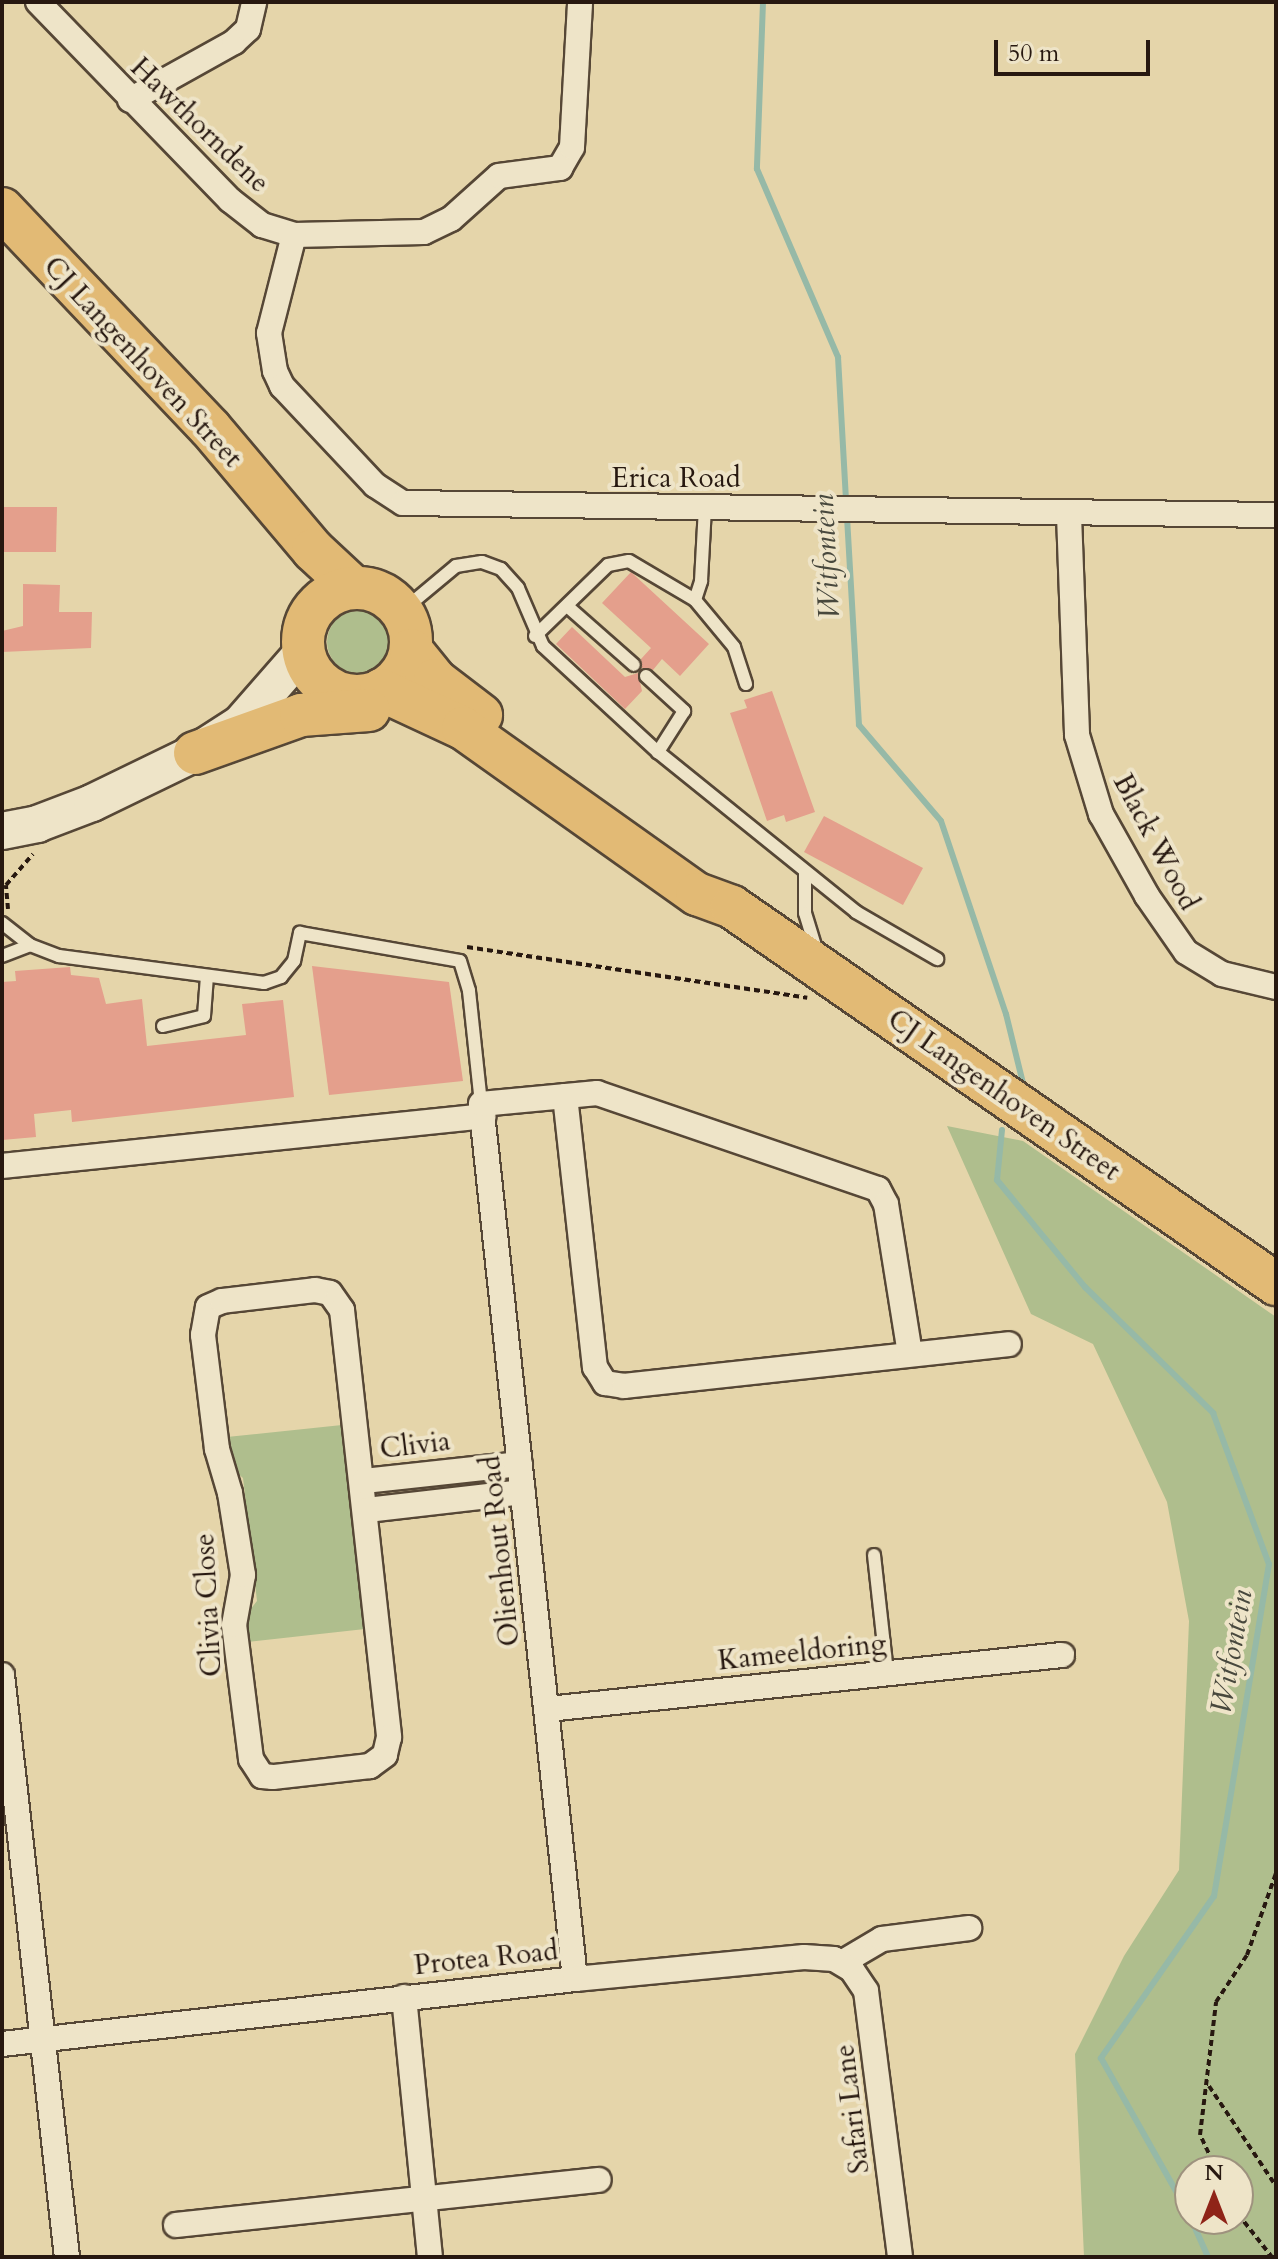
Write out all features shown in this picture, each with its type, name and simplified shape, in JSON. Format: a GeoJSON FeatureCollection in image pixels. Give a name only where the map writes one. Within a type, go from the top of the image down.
{"type":"FeatureCollection","features":[{"type":"Feature","properties":{"kind":"highway","name":"CJ Langenhoven Street"},"geometry":{"type":"LineString","coordinates":[[9,221],[210,428],[261,492],[354,588]]}},
{"type":"Feature","properties":{"kind":"highway","name":"CJ Langenhoven Street"},"geometry":{"type":"LineString","coordinates":[[261,492],[308,632]]}},
{"type":"Feature","properties":{"kind":"highway"},"geometry":{"type":"LineString","coordinates":[[354,588],[381,593],[406,631],[404,670],[381,690],[357,696],[333,690],[314,674],[308,632],[334,593],[354,588]]}},
{"type":"Feature","properties":{"kind":"highway","name":"CJ Langenhoven Street"},"geometry":{"type":"LineString","coordinates":[[406,631],[453,695],[679,856],[732,907],[1276,1284]]}},
{"type":"Feature","properties":{"kind":"highway","name":"CJ Langenhoven Street"},"geometry":{"type":"LineString","coordinates":[[381,690],[443,716],[509,759],[697,894],[732,907]]}},
{"type":"Feature","properties":{"kind":"highway"},"geometry":{"type":"LineString","coordinates":[[195,753],[301,715],[357,709],[429,723],[509,759]]}},
{"type":"Feature","properties":{"kind":"main road"},"geometry":{"type":"LineString","coordinates":[[240,724],[308,632]]}},
{"type":"Feature","properties":{"kind":"main road"},"geometry":{"type":"LineString","coordinates":[[2,831],[24,844],[195,753],[240,724],[333,690]]}},
{"type":"Feature","properties":{"kind":"street","name":"Hawthorndene"},"geometry":{"type":"LineString","coordinates":[[38,2],[130,100],[243,212],[294,235],[424,232],[451,219],[499,176],[560,168],[572,147],[579,69],[580,2]]}},
{"type":"Feature","properties":{"kind":"street"},"geometry":{"type":"LineString","coordinates":[[130,100],[234,42],[248,29],[254,2]]}},
{"type":"Feature","properties":{"kind":"street","name":"Erica Road"},"geometry":{"type":"LineString","coordinates":[[294,235],[269,333],[275,371],[282,386],[388,497],[441,508],[705,507],[1069,515],[1276,515]]}},
{"type":"Feature","properties":{"kind":"street","name":"Black Wood"},"geometry":{"type":"LineString","coordinates":[[1069,515],[1077,735],[1101,814],[1147,896],[1186,952],[1222,974],[1276,987]]}},
{"type":"Feature","properties":{"kind":"street"},"geometry":{"type":"LineString","coordinates":[[2,1166],[482,1110],[565,1096],[603,1095],[878,1189],[884,1197],[910,1354]]}},
{"type":"Feature","properties":{"kind":"street"},"geometry":{"type":"LineString","coordinates":[[565,1096],[595,1367],[605,1383],[624,1386],[1009,1344]]}},
{"type":"Feature","properties":{"kind":"street","name":"Olienhout Road"},"geometry":{"type":"LineString","coordinates":[[482,1110],[575,1979]]}},
{"type":"Feature","properties":{"kind":"street","name":"Clivia Close"},"geometry":{"type":"LineString","coordinates":[[315,1290],[336,1298],[342,1310],[367,1510],[388,1746],[379,1762],[370,1766],[262,1776],[251,1759],[234,1625],[243,1575],[230,1493],[217,1449],[203,1335],[208,1307],[315,1290]]}},
{"type":"Feature","properties":{"kind":"street","name":"Clivia"},"geometry":{"type":"LineString","coordinates":[[364,1481],[520,1464]]}},
{"type":"Feature","properties":{"kind":"street"},"geometry":{"type":"LineString","coordinates":[[367,1510],[523,1492]]}},
{"type":"Feature","properties":{"kind":"street","name":"Kameeldoring"},"geometry":{"type":"LineString","coordinates":[[548,1709],[1062,1655]]}},
{"type":"Feature","properties":{"kind":"street"},"geometry":{"type":"LineString","coordinates":[[2,1675],[67,2257]]}},
{"type":"Feature","properties":{"kind":"street"},"geometry":{"type":"LineString","coordinates":[[843,1962],[882,1939],[969,1928]]}},
{"type":"Feature","properties":{"kind":"street","name":"Protea Road"},"geometry":{"type":"LineString","coordinates":[[2,2044],[575,1979],[804,1957],[843,1962]]}},
{"type":"Feature","properties":{"kind":"street","name":"Safari Lane"},"geometry":{"type":"LineString","coordinates":[[843,1962],[866,1991],[900,2257]]}},
{"type":"Feature","properties":{"kind":"street"},"geometry":{"type":"LineString","coordinates":[[404,1997],[430,2257]]}},
{"type":"Feature","properties":{"kind":"street"},"geometry":{"type":"LineString","coordinates":[[176,2225],[599,2180]]}},
{"type":"Feature","properties":{"kind":"lane"},"geometry":{"type":"LineString","coordinates":[[695,600],[701,581],[705,507]]}},
{"type":"Feature","properties":{"kind":"lane"},"geometry":{"type":"LineString","coordinates":[[535,636],[608,565],[624,560],[695,600],[734,647],[746,684]]}},
{"type":"Feature","properties":{"kind":"lane"},"geometry":{"type":"LineString","coordinates":[[406,631],[450,569],[482,562],[501,569],[515,583],[535,636],[658,752],[866,919],[937,959]]}},
{"type":"Feature","properties":{"kind":"lane"},"geometry":{"type":"LineString","coordinates":[[567,606],[634,665]]}},
{"type":"Feature","properties":{"kind":"lane"},"geometry":{"type":"LineString","coordinates":[[646,676],[684,711],[658,752]]}},
{"type":"Feature","properties":{"kind":"lane"},"geometry":{"type":"LineString","coordinates":[[805,872],[810,942],[893,1019]]}},
{"type":"Feature","properties":{"kind":"lane"},"geometry":{"type":"LineString","coordinates":[[6,919],[30,945],[59,956],[264,983],[281,977],[294,961],[300,933],[460,961],[469,991],[482,1110]]}},
{"type":"Feature","properties":{"kind":"lane"},"geometry":{"type":"LineString","coordinates":[[2,956],[30,945]]}},
{"type":"Feature","properties":{"kind":"lane"},"geometry":{"type":"LineString","coordinates":[[163,1026],[204,1016],[207,976]]}},
{"type":"Feature","properties":{"kind":"lane"},"geometry":{"type":"LineString","coordinates":[[874,1555],[887,1673]]}},
{"type":"Feature","properties":{"kind":"path"},"geometry":{"type":"LineString","coordinates":[[6,919],[6,885],[24,844]]}},
{"type":"Feature","properties":{"kind":"path"},"geometry":{"type":"LineString","coordinates":[[459,945],[816,999]]}},
{"type":"Feature","properties":{"kind":"path"},"geometry":{"type":"LineString","coordinates":[[1209,2155],[1200,2135],[1216,2002],[1247,1955],[1276,1873]]}},
{"type":"Feature","properties":{"kind":"path"},"geometry":{"type":"LineString","coordinates":[[1208,2084],[1276,2186]]}},
{"type":"Feature","properties":{"kind":"path"},"geometry":{"type":"LineString","coordinates":[[1254,2234],[1272,2257]]}},
{"type":"Feature","properties":{"kind":"green space"},"geometry":{"type":"Polygon","coordinates":[[[358,611],[380,620],[389,642],[380,664],[358,673],[336,664],[327,642],[336,620],[358,611]]]}},
{"type":"Feature","properties":{"kind":"green space"},"geometry":{"type":"Polygon","coordinates":[[[947,1126],[1023,1141],[1276,1317],[1276,2257],[1084,2257],[1075,2054],[1124,1956],[1179,1870],[1189,1621],[1167,1502],[1093,1344],[1031,1314],[947,1126]]]}},
{"type":"Feature","properties":{"kind":"green space"},"geometry":{"type":"Polygon","coordinates":[[[342,1425],[365,1629],[248,1642],[246,1615],[257,1601],[243,1478],[229,1466],[227,1437],[342,1425]]]}},
{"type":"Feature","properties":{"kind":"building"},"geometry":{"type":"Polygon","coordinates":[[[4,507],[57,507],[56,552],[4,552],[4,507]]]}},
{"type":"Feature","properties":{"kind":"building"},"geometry":{"type":"Polygon","coordinates":[[[631,572],[709,644],[680,676],[662,659],[653,670],[642,668],[641,659],[651,648],[602,603],[631,572]]]}},
{"type":"Feature","properties":{"kind":"building"},"geometry":{"type":"Polygon","coordinates":[[[23,584],[60,585],[59,612],[92,612],[91,648],[2,652],[2,631],[23,626],[23,584]]]}},
{"type":"Feature","properties":{"kind":"building"},"geometry":{"type":"Polygon","coordinates":[[[572,627],[625,677],[638,673],[642,691],[625,709],[556,644],[572,627]]]}},
{"type":"Feature","properties":{"kind":"building"},"geometry":{"type":"Polygon","coordinates":[[[772,691],[815,812],[786,822],[784,815],[767,821],[730,713],[747,708],[744,700],[772,691]]]}},
{"type":"Feature","properties":{"kind":"building"},"geometry":{"type":"Polygon","coordinates":[[[824,816],[923,868],[903,905],[804,852],[824,816]]]}},
{"type":"Feature","properties":{"kind":"building"},"geometry":{"type":"Polygon","coordinates":[[[312,966],[449,982],[463,1081],[329,1095],[312,966]]]}},
{"type":"Feature","properties":{"kind":"building"},"geometry":{"type":"Polygon","coordinates":[[[70,967],[71,975],[99,978],[106,1004],[142,999],[147,1046],[246,1035],[242,1004],[283,1000],[294,1097],[72,1122],[71,1110],[34,1114],[36,1137],[2,1140],[2,982],[16,981],[15,971],[70,967]]]}},
{"type":"Feature","properties":{"kind":"waterway","name":"Witfontein"},"geometry":{"type":"LineString","coordinates":[[763,2],[757,169],[838,357],[846,502]]}},
{"type":"Feature","properties":{"kind":"waterway","name":"Witfontein"},"geometry":{"type":"LineString","coordinates":[[847,517],[859,725],[941,821],[1006,1014],[1023,1083]]}},
{"type":"Feature","properties":{"kind":"waterway","name":"Witfontein"},"geometry":{"type":"LineString","coordinates":[[1002,1130],[997,1180],[1085,1287],[1213,1413],[1269,1564],[1214,1896],[1101,2058],[1174,2188]]}},
{"type":"Feature","properties":{"kind":"waterway","name":"Witfontein"},"geometry":{"type":"LineString","coordinates":[[1198,2235],[1208,2257]]}}]}
